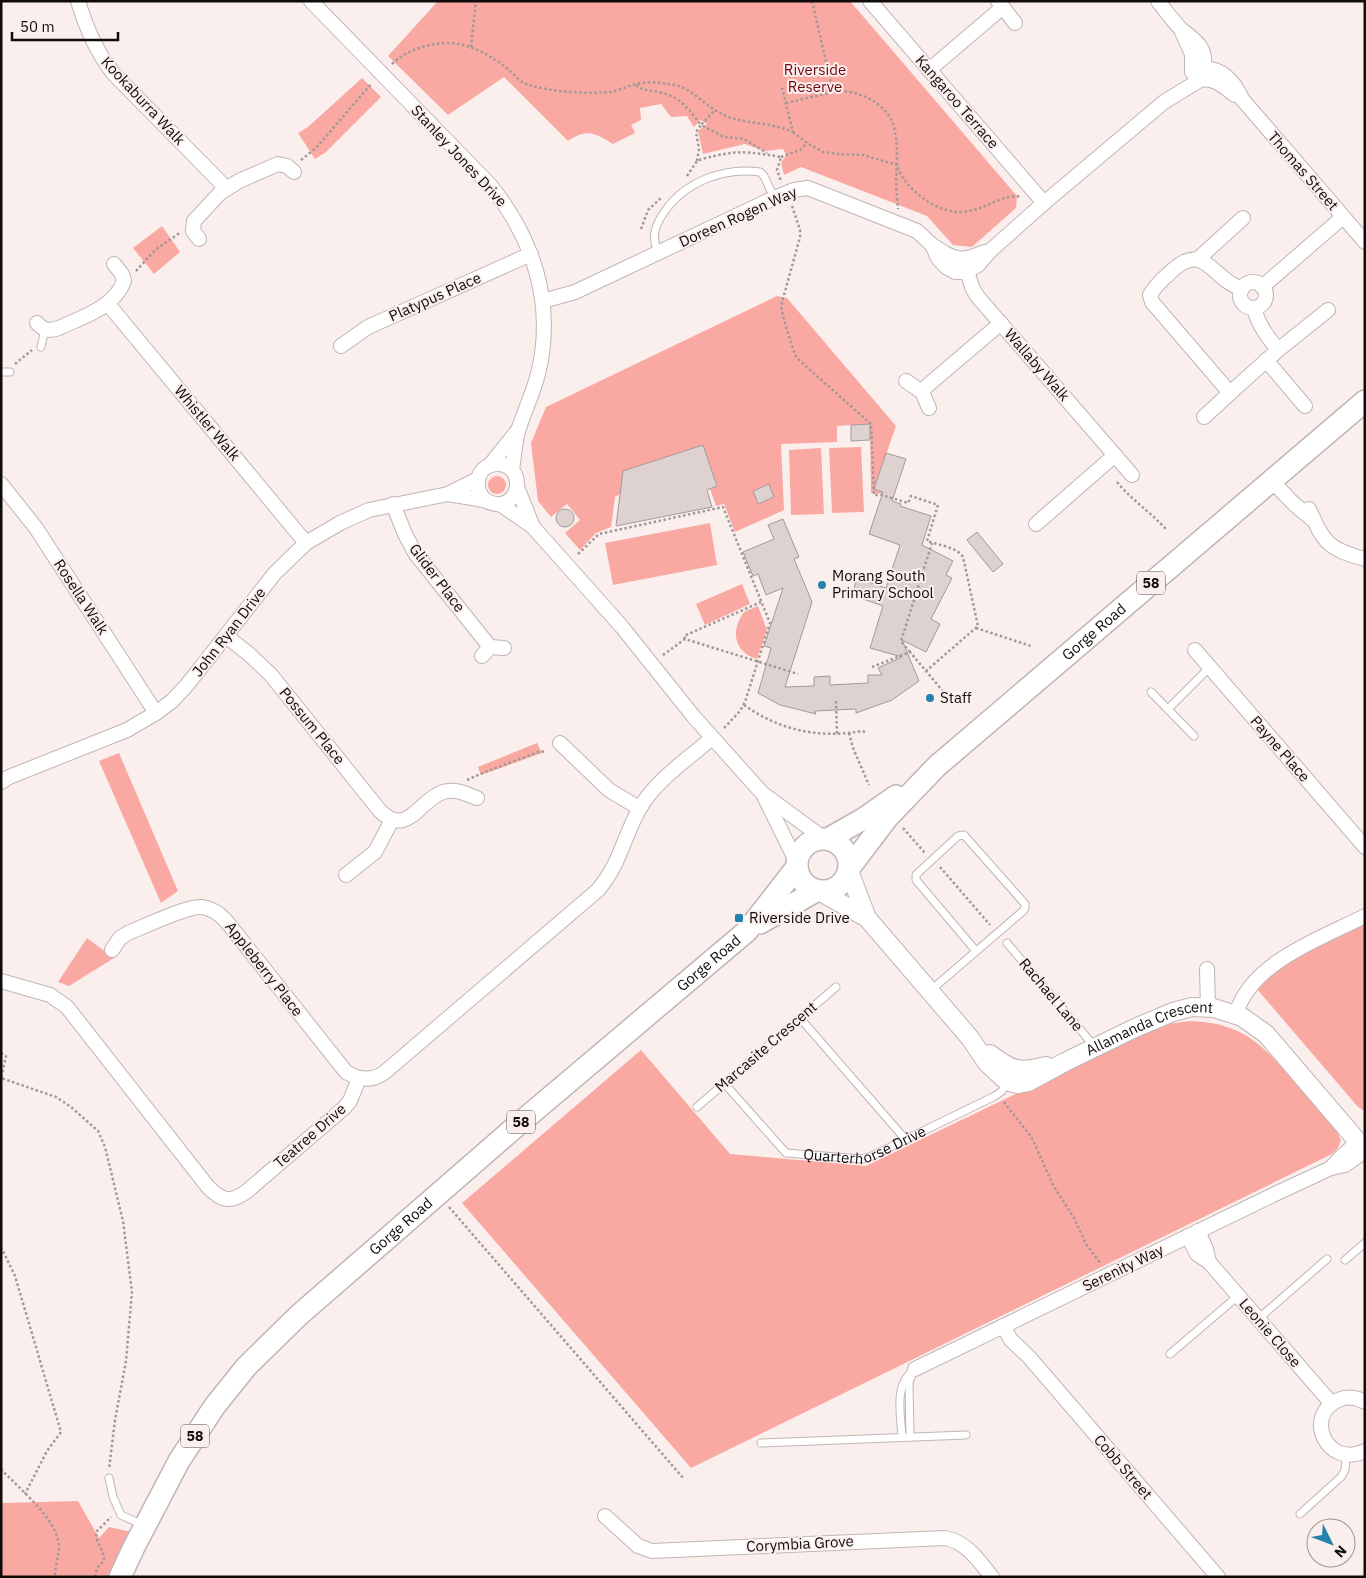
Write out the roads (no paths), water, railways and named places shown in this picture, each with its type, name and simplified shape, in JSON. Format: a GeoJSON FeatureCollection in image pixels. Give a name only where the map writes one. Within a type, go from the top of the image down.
{"type":"FeatureCollection","features":[{"type":"Feature","properties":{"kind":"main road","name":"Gorge Road"},"geometry":{"type":"LineString","coordinates":[[826,839],[863,819],[937,766],[1365,401]]}},
{"type":"Feature","properties":{"kind":"main road","name":"Gorge Road"},"geometry":{"type":"LineString","coordinates":[[850,869],[888,817],[937,766]]}},
{"type":"Feature","properties":{"kind":"main road","name":"58"},"geometry":{"type":"LineString","coordinates":[[797,865],[803,849],[816,840],[826,839]]}},
{"type":"Feature","properties":{"kind":"main road"},"geometry":{"type":"LineString","coordinates":[[826,839],[836,841],[847,852],[850,869]]}},
{"type":"Feature","properties":{"kind":"main road","name":"Gorge Road"},"geometry":{"type":"LineString","coordinates":[[747,931],[797,865]]}},
{"type":"Feature","properties":{"kind":"main road"},"geometry":{"type":"LineString","coordinates":[[797,865],[801,879],[805,884],[817,891]]}},
{"type":"Feature","properties":{"kind":"main road","name":"58"},"geometry":{"type":"LineString","coordinates":[[817,891],[834,889],[841,885],[850,869]]}},
{"type":"Feature","properties":{"kind":"main road","name":"Gorge Road"},"geometry":{"type":"LineString","coordinates":[[120,1577],[179,1461],[201,1427],[246,1367],[298,1316],[438,1194],[747,931],[817,891]]}},
{"type":"Feature","properties":{"kind":"street","name":"Kookaburra Walk"},"geometry":{"type":"LineString","coordinates":[[78,1],[97,51],[113,73],[226,188]]}},
{"type":"Feature","properties":{"kind":"street","name":"Kangaroo Terrace"},"geometry":{"type":"LineString","coordinates":[[870,1],[1044,203]]}},
{"type":"Feature","properties":{"kind":"street"},"geometry":{"type":"LineString","coordinates":[[964,265],[980,264],[990,251],[1044,203],[1164,102],[1176,87],[1199,73],[1204,53],[1200,45],[1181,29],[1158,1]]}},
{"type":"Feature","properties":{"kind":"street","name":"Stanley Jones Drive"},"geometry":{"type":"LineString","coordinates":[[313,2],[490,185],[513,216],[531,254],[542,301],[544,339],[542,356],[532,393],[518,430],[512,470]]}},
{"type":"Feature","properties":{"kind":"street"},"geometry":{"type":"LineString","coordinates":[[929,70],[1000,4],[1015,23]]}},
{"type":"Feature","properties":{"kind":"street","name":"Thomas Street"},"geometry":{"type":"LineString","coordinates":[[1199,73],[1206,79],[1215,81],[1242,99],[1365,242]]}},
{"type":"Feature","properties":{"kind":"street"},"geometry":{"type":"LineString","coordinates":[[199,239],[194,232],[192,224],[226,188],[272,166],[283,164],[292,170]]}},
{"type":"Feature","properties":{"kind":"street","name":"Doreen Rogen Way"},"geometry":{"type":"LineString","coordinates":[[542,301],[575,292],[774,198],[794,190],[808,188],[915,229],[932,245],[938,258],[946,267],[954,272],[964,265]]}},
{"type":"Feature","properties":{"kind":"street"},"geometry":{"type":"LineString","coordinates":[[1262,287],[1343,217]]}},
{"type":"Feature","properties":{"kind":"street"},"geometry":{"type":"LineString","coordinates":[[1198,259],[1243,218]]}},
{"type":"Feature","properties":{"kind":"street","name":"Platypus Place"},"geometry":{"type":"LineString","coordinates":[[341,346],[368,327],[531,254]]}},
{"type":"Feature","properties":{"kind":"street"},"geometry":{"type":"LineString","coordinates":[[1230,393],[1152,302],[1150,295],[1155,286],[1181,263],[1192,258],[1198,259],[1233,286],[1242,289]]}},
{"type":"Feature","properties":{"kind":"street"},"geometry":{"type":"LineString","coordinates":[[41,326],[51,331],[108,304],[124,281],[122,274],[114,264]]}},
{"type":"Feature","properties":{"kind":"street","name":"Wallaby Walk"},"geometry":{"type":"LineString","coordinates":[[964,265],[975,293],[1132,475]]}},
{"type":"Feature","properties":{"kind":"street"},"geometry":{"type":"LineString","coordinates":[[1250,283],[1258,284],[1262,287],[1266,294],[1262,305],[1250,308],[1243,304],[1240,296],[1242,289],[1250,283]]}},
{"type":"Feature","properties":{"kind":"street","name":"Whistler Walk"},"geometry":{"type":"LineString","coordinates":[[108,304],[306,543]]}},
{"type":"Feature","properties":{"kind":"street"},"geometry":{"type":"LineString","coordinates":[[1254,308],[1256,317],[1266,336],[1278,350]]}},
{"type":"Feature","properties":{"kind":"street"},"geometry":{"type":"LineString","coordinates":[[1204,417],[1266,360],[1328,310]]}},
{"type":"Feature","properties":{"kind":"street"},"geometry":{"type":"LineString","coordinates":[[921,391],[1001,323]]}},
{"type":"Feature","properties":{"kind":"street"},"geometry":{"type":"LineString","coordinates":[[1266,360],[1305,406]]}},
{"type":"Feature","properties":{"kind":"street"},"geometry":{"type":"LineString","coordinates":[[906,381],[921,391],[929,408]]}},
{"type":"Feature","properties":{"kind":"street","name":"Stanley Jones Drive"},"geometry":{"type":"LineString","coordinates":[[490,465],[518,430]]}},
{"type":"Feature","properties":{"kind":"street"},"geometry":{"type":"LineString","coordinates":[[1036,524],[1115,455]]}},
{"type":"Feature","properties":{"kind":"street"},"geometry":{"type":"LineString","coordinates":[[533,527],[512,470],[502,464],[490,465],[482,471],[478,479],[478,491],[486,501],[500,504],[533,527],[622,627],[712,738],[763,794],[826,839]]}},
{"type":"Feature","properties":{"kind":"street","name":"John Ryan Drive"},"geometry":{"type":"LineString","coordinates":[[4,779],[128,730],[156,714],[187,685],[275,573],[306,543],[354,516],[370,510],[448,494],[478,479]]}},
{"type":"Feature","properties":{"kind":"street"},"geometry":{"type":"LineString","coordinates":[[1271,480],[1294,504],[1312,515],[1322,537],[1332,547],[1346,554],[1365,559]]}},
{"type":"Feature","properties":{"kind":"street","name":"Rosella Walk"},"geometry":{"type":"LineString","coordinates":[[1,484],[36,528],[156,714]]}},
{"type":"Feature","properties":{"kind":"street"},"geometry":{"type":"LineString","coordinates":[[500,504],[511,499],[517,487]]}},
{"type":"Feature","properties":{"kind":"street","name":"John Ryan Drive"},"geometry":{"type":"LineString","coordinates":[[448,494],[486,501]]}},
{"type":"Feature","properties":{"kind":"street","name":"Glider Place"},"geometry":{"type":"LineString","coordinates":[[393,504],[415,553],[486,652],[504,648]]}},
{"type":"Feature","properties":{"kind":"street","name":"Possum Place"},"geometry":{"type":"LineString","coordinates":[[226,636],[271,675],[380,811],[392,820]]}},
{"type":"Feature","properties":{"kind":"street","name":"Payne Place"},"geometry":{"type":"LineString","coordinates":[[1195,650],[1365,847]]}},
{"type":"Feature","properties":{"kind":"street"},"geometry":{"type":"LineString","coordinates":[[359,1078],[374,1078],[385,1072],[598,890],[613,870],[639,808],[653,791],[712,738]]}},
{"type":"Feature","properties":{"kind":"street"},"geometry":{"type":"LineString","coordinates":[[560,744],[610,790],[639,808]]}},
{"type":"Feature","properties":{"kind":"street"},"geometry":{"type":"LineString","coordinates":[[346,875],[376,857],[378,848],[392,820],[409,818],[430,800],[444,792],[458,791],[477,798]]}},
{"type":"Feature","properties":{"kind":"street"},"geometry":{"type":"LineString","coordinates":[[763,794],[797,865]]}},
{"type":"Feature","properties":{"kind":"street"},"geometry":{"type":"LineString","coordinates":[[850,869],[867,918]]}},
{"type":"Feature","properties":{"kind":"street"},"geometry":{"type":"LineString","coordinates":[[817,891],[867,918],[1005,1081]]}},
{"type":"Feature","properties":{"kind":"street","name":"Appleberry Place"},"geometry":{"type":"LineString","coordinates":[[112,950],[121,938],[128,933],[196,908],[206,908],[217,912],[227,922],[339,1065],[346,1072],[359,1078]]}},
{"type":"Feature","properties":{"kind":"street"},"geometry":{"type":"LineString","coordinates":[[1239,1015],[1265,971],[1286,956],[1365,916]]}},
{"type":"Feature","properties":{"kind":"street"},"geometry":{"type":"LineString","coordinates":[[111,927],[121,938]]}},
{"type":"Feature","properties":{"kind":"street"},"geometry":{"type":"LineString","coordinates":[[1207,969],[1208,1007]]}},
{"type":"Feature","properties":{"kind":"street","name":"Teatree Drive"},"geometry":{"type":"LineString","coordinates":[[1,981],[40,992],[67,1007],[208,1187],[223,1199],[234,1198],[246,1192],[344,1108],[350,1101],[359,1078]]}},
{"type":"Feature","properties":{"kind":"street","name":"Allamanda Crescent"},"geometry":{"type":"LineString","coordinates":[[1005,1081],[1018,1070],[1028,1070],[1065,1062],[1173,1012],[1192,1007],[1208,1007],[1239,1015],[1266,1034],[1362,1148]]}},
{"type":"Feature","properties":{"kind":"street","name":"Serenity Way"},"geometry":{"type":"LineString","coordinates":[[915,1369],[1331,1168],[1341,1157],[1362,1148]]}},
{"type":"Feature","properties":{"kind":"street","name":"Leonie Close"},"geometry":{"type":"LineString","coordinates":[[1193,1234],[1206,1249],[1210,1262],[1332,1404]]}},
{"type":"Feature","properties":{"kind":"street","name":"Cobb Street"},"geometry":{"type":"LineString","coordinates":[[1008,1323],[1029,1357],[1218,1577]]}},
{"type":"Feature","properties":{"kind":"street"},"geometry":{"type":"LineString","coordinates":[[1365,1402],[1349,1398],[1340,1399],[1332,1404],[1323,1416],[1321,1425],[1322,1435],[1326,1443],[1333,1450],[1346,1455],[1365,1452]]}},
{"type":"Feature","properties":{"kind":"street","name":"Corymbia Grove"},"geometry":{"type":"LineString","coordinates":[[605,1516],[638,1546],[652,1551],[945,1538],[957,1541],[965,1546],[992,1577]]}},
{"type":"Feature","properties":{"kind":"lane"},"geometry":{"type":"LineString","coordinates":[[658,253],[653,234],[660,218],[679,195],[702,180],[733,171],[760,172],[764,176],[774,198]]}},
{"type":"Feature","properties":{"kind":"lane"},"geometry":{"type":"LineString","coordinates":[[41,326],[41,346]]}},
{"type":"Feature","properties":{"kind":"lane"},"geometry":{"type":"LineString","coordinates":[[1168,708],[1210,667]]}},
{"type":"Feature","properties":{"kind":"lane"},"geometry":{"type":"LineString","coordinates":[[1151,692],[1194,736]]}},
{"type":"Feature","properties":{"kind":"lane"},"geometry":{"type":"LineString","coordinates":[[930,991],[997,933],[1025,908],[1025,904],[968,839],[964,836],[958,836],[916,875],[916,880],[976,951]]}},
{"type":"Feature","properties":{"kind":"lane","name":"Rachael Lane"},"geometry":{"type":"LineString","coordinates":[[1007,944],[1095,1047]]}},
{"type":"Feature","properties":{"kind":"lane","name":"Marcasite Crescent"},"geometry":{"type":"LineString","coordinates":[[697,1107],[836,987]]}},
{"type":"Feature","properties":{"kind":"lane"},"geometry":{"type":"LineString","coordinates":[[800,1018],[906,1140]]}},
{"type":"Feature","properties":{"kind":"lane","name":"Quarterhorse Drive"},"geometry":{"type":"LineString","coordinates":[[724,1083],[782,1150],[788,1153],[864,1159],[906,1140],[1005,1081]]}},
{"type":"Feature","properties":{"kind":"lane"},"geometry":{"type":"LineString","coordinates":[[1345,1260],[1365,1243]]}},
{"type":"Feature","properties":{"kind":"lane"},"geometry":{"type":"LineString","coordinates":[[1258,1319],[1327,1259]]}},
{"type":"Feature","properties":{"kind":"lane"},"geometry":{"type":"LineString","coordinates":[[1170,1354],[1238,1296]]}},
{"type":"Feature","properties":{"kind":"lane"},"geometry":{"type":"LineString","coordinates":[[910,1437],[909,1384],[915,1369]]}},
{"type":"Feature","properties":{"kind":"lane"},"geometry":{"type":"LineString","coordinates":[[902,1437],[901,1390],[905,1380],[915,1369]]}},
{"type":"Feature","properties":{"kind":"lane"},"geometry":{"type":"LineString","coordinates":[[761,1443],[966,1435]]}},
{"type":"Feature","properties":{"kind":"lane"},"geometry":{"type":"LineString","coordinates":[[1300,1514],[1342,1477],[1346,1455]]}},
{"type":"Feature","properties":{"kind":"lane"},"geometry":{"type":"LineString","coordinates":[[109,1478],[113,1497],[121,1516],[145,1526]]}},
{"type":"Feature","properties":{"kind":"place","name":"Morang South Primary School"},"geometry":{"type":"Point","coordinates":[822,585]}},
{"type":"Feature","properties":{"kind":"place","name":"Staff"},"geometry":{"type":"Point","coordinates":[930,698]}},
{"type":"Feature","properties":{"kind":"place","name":"Riverside Drive"},"geometry":{"type":"Point","coordinates":[739,918]}},
{"type":"Feature","properties":{"kind":"park label","name":"Riverside Reserve"},"geometry":{"type":"Point","coordinates":[815,78]}}]}
